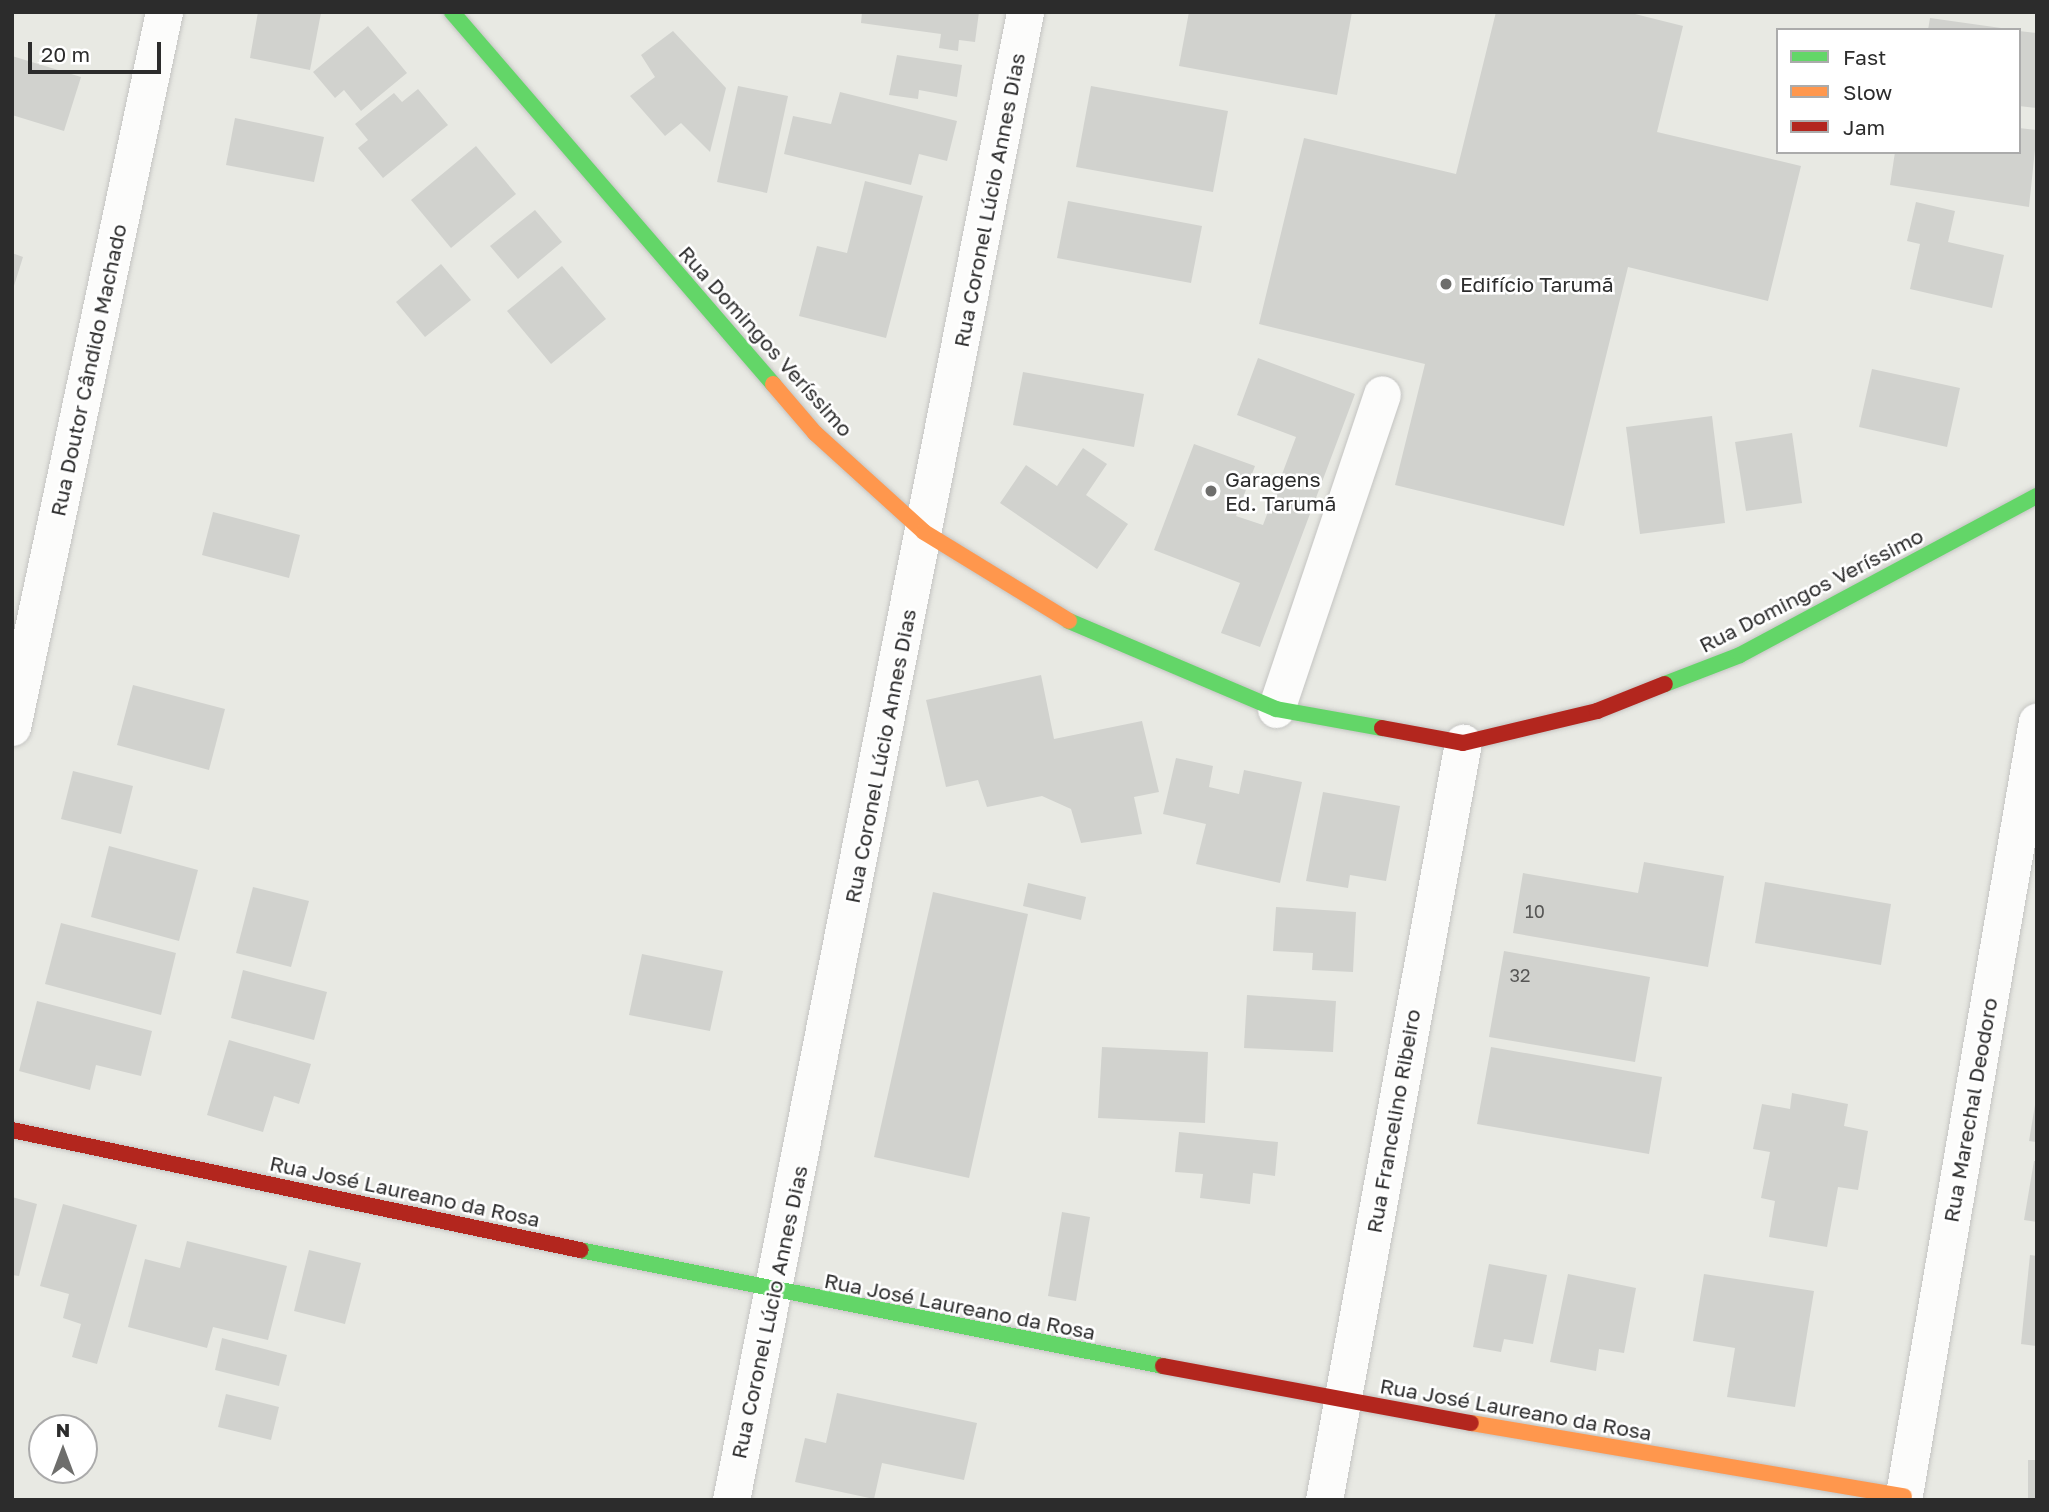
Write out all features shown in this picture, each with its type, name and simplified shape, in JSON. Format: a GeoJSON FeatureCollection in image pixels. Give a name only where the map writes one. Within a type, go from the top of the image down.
{"type":"FeatureCollection","features":[{"type":"Feature","properties":{"kind":"street","name":"Rua Doutor Cândido Machado"},"geometry":{"type":"LineString","coordinates":[[12,727],[164,12]]}},
{"type":"Feature","properties":{"kind":"street","name":"Rua Domingos Veríssimo"},"geometry":{"type":"LineString","coordinates":[[453,12],[816,433],[924,532],[1081,628],[1276,709],[1462,743],[1597,711],[1740,655],[2037,496]]}},
{"type":"Feature","properties":{"kind":"street","name":"Rua Coronel Lúcio Annes Dias"},"geometry":{"type":"LineString","coordinates":[[731,1500],[775,1291],[1025,12]]}},
{"type":"Feature","properties":{"kind":"street"},"geometry":{"type":"LineString","coordinates":[[1276,709],[1382,394]]}},
{"type":"Feature","properties":{"kind":"street","name":"Rua Marechal Deodoro"},"geometry":{"type":"LineString","coordinates":[[1904,1498],[2037,721]]}},
{"type":"Feature","properties":{"kind":"street","name":"Rua Francelino Ribeiro"},"geometry":{"type":"LineString","coordinates":[[1324,1500],[1462,743]]}},
{"type":"Feature","properties":{"kind":"street","name":"Rua José Laureano da Rosa"},"geometry":{"type":"LineString","coordinates":[[12,1130],[775,1291],[1341,1401],[1904,1498]]}},
{"type":"Feature","properties":{"kind":"building"},"geometry":{"type":"Polygon","coordinates":[[[258,12],[321,13],[310,70],[250,58],[258,12]]]}},
{"type":"Feature","properties":{"kind":"building"},"geometry":{"type":"Polygon","coordinates":[[[862,12],[979,12],[975,42],[959,40],[958,51],[939,48],[941,34],[861,23],[862,12]]]}},
{"type":"Feature","properties":{"kind":"building"},"geometry":{"type":"Polygon","coordinates":[[[1189,12],[1352,12],[1337,95],[1179,66],[1189,12]]]}},
{"type":"Feature","properties":{"kind":"building","name":"Edifício Tarumã"},"geometry":{"type":"Polygon","coordinates":[[[1496,12],[1627,12],[1683,26],[1657,132],[1801,166],[1768,301],[1628,267],[1564,526],[1395,485],[1425,364],[1259,324],[1304,138],[1456,174],[1496,12]]]}},
{"type":"Feature","properties":{"kind":"building"},"geometry":{"type":"Polygon","coordinates":[[[1930,18],[2001,28],[1928,28],[1930,18]]]}},
{"type":"Feature","properties":{"kind":"building"},"geometry":{"type":"Polygon","coordinates":[[[368,26],[407,73],[361,111],[344,90],[335,98],[313,72],[368,26]]]}},
{"type":"Feature","properties":{"kind":"building"},"geometry":{"type":"Polygon","coordinates":[[[673,31],[726,88],[710,152],[681,123],[665,136],[630,96],[655,77],[641,55],[673,31]]]}},
{"type":"Feature","properties":{"kind":"building"},"geometry":{"type":"Polygon","coordinates":[[[2021,31],[2037,33],[2037,108],[2021,106],[2021,31]]]}},
{"type":"Feature","properties":{"kind":"building"},"geometry":{"type":"Polygon","coordinates":[[[897,55],[962,65],[957,97],[919,90],[918,99],[889,95],[897,55]]]}},
{"type":"Feature","properties":{"kind":"building"},"geometry":{"type":"Polygon","coordinates":[[[12,56],[81,77],[64,131],[12,115],[12,56]]]}},
{"type":"Feature","properties":{"kind":"building"},"geometry":{"type":"Polygon","coordinates":[[[738,86],[788,96],[767,193],[717,182],[738,86]]]}},
{"type":"Feature","properties":{"kind":"building"},"geometry":{"type":"Polygon","coordinates":[[[1091,86],[1228,111],[1213,192],[1076,167],[1091,86]]]}},
{"type":"Feature","properties":{"kind":"building"},"geometry":{"type":"Polygon","coordinates":[[[418,89],[448,125],[383,178],[358,148],[368,140],[355,124],[394,93],[402,102],[418,89]]]}},
{"type":"Feature","properties":{"kind":"building"},"geometry":{"type":"Polygon","coordinates":[[[840,92],[957,121],[947,161],[919,154],[911,185],[784,154],[793,116],[831,124],[840,92]]]}},
{"type":"Feature","properties":{"kind":"building"},"geometry":{"type":"Polygon","coordinates":[[[235,118],[324,137],[314,182],[226,165],[235,118]]]}},
{"type":"Feature","properties":{"kind":"building"},"geometry":{"type":"Polygon","coordinates":[[[2021,128],[2037,130],[2029,207],[1890,185],[1895,154],[2021,154],[2021,128]]]}},
{"type":"Feature","properties":{"kind":"building"},"geometry":{"type":"Polygon","coordinates":[[[476,146],[516,194],[451,248],[411,200],[476,146]]]}},
{"type":"Feature","properties":{"kind":"building"},"geometry":{"type":"Polygon","coordinates":[[[865,181],[923,196],[886,338],[799,316],[817,246],[847,253],[865,181]]]}},
{"type":"Feature","properties":{"kind":"building"},"geometry":{"type":"Polygon","coordinates":[[[1068,201],[1202,226],[1191,283],[1057,258],[1068,201]]]}},
{"type":"Feature","properties":{"kind":"building"},"geometry":{"type":"Polygon","coordinates":[[[1916,202],[1955,211],[1948,242],[2004,255],[1992,308],[1910,289],[1920,244],[1907,241],[1916,202]]]}},
{"type":"Feature","properties":{"kind":"building"},"geometry":{"type":"Polygon","coordinates":[[[535,210],[562,242],[518,279],[490,246],[535,210]]]}},
{"type":"Feature","properties":{"kind":"building"},"geometry":{"type":"Polygon","coordinates":[[[12,253],[23,257],[13,289],[12,289],[12,253]]]}},
{"type":"Feature","properties":{"kind":"building"},"geometry":{"type":"Polygon","coordinates":[[[441,264],[471,300],[425,337],[396,302],[441,264]]]}},
{"type":"Feature","properties":{"kind":"building"},"geometry":{"type":"Polygon","coordinates":[[[562,266],[606,319],[551,364],[507,311],[562,266]]]}},
{"type":"Feature","properties":{"kind":"building","name":"Garagens Ed. Tarumã"},"geometry":{"type":"Polygon","coordinates":[[[1258,358],[1355,394],[1260,647],[1221,633],[1240,583],[1154,550],[1194,444],[1255,466],[1236,516],[1263,525],[1296,437],[1237,415],[1258,358]]]}},
{"type":"Feature","properties":{"kind":"building"},"geometry":{"type":"Polygon","coordinates":[[[1872,369],[1960,388],[1947,447],[1859,427],[1872,369]]]}},
{"type":"Feature","properties":{"kind":"building"},"geometry":{"type":"Polygon","coordinates":[[[1023,372],[1144,394],[1134,447],[1013,425],[1023,372]]]}},
{"type":"Feature","properties":{"kind":"building"},"geometry":{"type":"Polygon","coordinates":[[[1712,416],[1725,523],[1640,534],[1626,427],[1712,416]]]}},
{"type":"Feature","properties":{"kind":"building"},"geometry":{"type":"Polygon","coordinates":[[[1792,433],[1802,503],[1746,511],[1735,442],[1792,433]]]}},
{"type":"Feature","properties":{"kind":"building"},"geometry":{"type":"Polygon","coordinates":[[[1083,448],[1107,464],[1086,495],[1128,524],[1097,569],[1000,503],[1026,465],[1057,486],[1083,448]]]}},
{"type":"Feature","properties":{"kind":"building"},"geometry":{"type":"Polygon","coordinates":[[[213,512],[300,535],[289,578],[202,555],[213,512]]]}},
{"type":"Feature","properties":{"kind":"building"},"geometry":{"type":"Polygon","coordinates":[[[1041,675],[1054,739],[1142,721],[1159,792],[1134,797],[1142,834],[1081,843],[1071,809],[1042,796],[987,807],[978,780],[946,787],[926,700],[1041,675]]]}},
{"type":"Feature","properties":{"kind":"building"},"geometry":{"type":"Polygon","coordinates":[[[133,685],[225,709],[209,770],[117,745],[133,685]]]}},
{"type":"Feature","properties":{"kind":"building"},"geometry":{"type":"Polygon","coordinates":[[[1176,758],[1213,766],[1209,787],[1239,794],[1244,770],[1302,782],[1280,883],[1196,864],[1206,824],[1163,814],[1176,758]]]}},
{"type":"Feature","properties":{"kind":"building"},"geometry":{"type":"Polygon","coordinates":[[[73,771],[133,786],[121,834],[61,819],[73,771]]]}},
{"type":"Feature","properties":{"kind":"building"},"geometry":{"type":"Polygon","coordinates":[[[1323,792],[1400,806],[1386,881],[1350,875],[1348,888],[1306,881],[1323,792]]]}},
{"type":"Feature","properties":{"kind":"building"},"geometry":{"type":"Polygon","coordinates":[[[109,846],[198,870],[179,941],[91,917],[109,846]]]}},
{"type":"Feature","properties":{"kind":"building"},"geometry":{"type":"Polygon","coordinates":[[[1644,862],[1724,876],[1708,967],[1513,933],[1523,873],[1638,893],[1644,862]]]}},
{"type":"Feature","properties":{"kind":"building"},"geometry":{"type":"Polygon","coordinates":[[[1765,882],[1891,904],[1881,965],[1755,943],[1765,882]]]}},
{"type":"Feature","properties":{"kind":"building"},"geometry":{"type":"Polygon","coordinates":[[[1028,883],[1086,897],[1081,920],[1023,906],[1028,883]]]}},
{"type":"Feature","properties":{"kind":"building"},"geometry":{"type":"Polygon","coordinates":[[[253,887],[309,901],[291,967],[236,953],[253,887]]]}},
{"type":"Feature","properties":{"kind":"building"},"geometry":{"type":"Polygon","coordinates":[[[933,892],[1028,914],[969,1178],[874,1157],[933,892]]]}},
{"type":"Feature","properties":{"kind":"building"},"geometry":{"type":"Polygon","coordinates":[[[1276,907],[1356,912],[1353,972],[1312,970],[1313,953],[1273,951],[1276,907]]]}},
{"type":"Feature","properties":{"kind":"building"},"geometry":{"type":"Polygon","coordinates":[[[61,923],[176,953],[161,1015],[45,984],[61,923]]]}},
{"type":"Feature","properties":{"kind":"building"},"geometry":{"type":"Polygon","coordinates":[[[1504,951],[1650,977],[1635,1062],[1489,1037],[1504,951]]]}},
{"type":"Feature","properties":{"kind":"building"},"geometry":{"type":"Polygon","coordinates":[[[642,954],[723,971],[710,1031],[629,1015],[642,954]]]}},
{"type":"Feature","properties":{"kind":"building"},"geometry":{"type":"Polygon","coordinates":[[[243,970],[327,992],[314,1040],[231,1018],[243,970]]]}},
{"type":"Feature","properties":{"kind":"building"},"geometry":{"type":"Polygon","coordinates":[[[1247,995],[1336,1001],[1333,1052],[1244,1048],[1247,995]]]}},
{"type":"Feature","properties":{"kind":"building"},"geometry":{"type":"Polygon","coordinates":[[[37,1001],[152,1031],[141,1076],[96,1065],[90,1090],[19,1071],[37,1001]]]}},
{"type":"Feature","properties":{"kind":"building"},"geometry":{"type":"Polygon","coordinates":[[[229,1040],[311,1064],[299,1104],[274,1096],[263,1132],[207,1115],[229,1040]]]}},
{"type":"Feature","properties":{"kind":"building"},"geometry":{"type":"Polygon","coordinates":[[[1102,1047],[1208,1052],[1205,1123],[1098,1118],[1102,1047]]]}},
{"type":"Feature","properties":{"kind":"building"},"geometry":{"type":"Polygon","coordinates":[[[1491,1047],[1662,1077],[1649,1154],[1477,1124],[1491,1047]]]}},
{"type":"Feature","properties":{"kind":"building"},"geometry":{"type":"Polygon","coordinates":[[[1792,1093],[1848,1104],[1844,1126],[1868,1131],[1858,1190],[1838,1187],[1827,1247],[1769,1237],[1775,1201],[1761,1198],[1770,1152],[1753,1149],[1762,1104],[1790,1109],[1792,1093]]]}},
{"type":"Feature","properties":{"kind":"building"},"geometry":{"type":"Polygon","coordinates":[[[2037,1105],[2037,1142],[2029,1141],[2037,1105]]]}},
{"type":"Feature","properties":{"kind":"building"},"geometry":{"type":"Polygon","coordinates":[[[1179,1132],[1278,1142],[1275,1176],[1253,1173],[1250,1204],[1200,1198],[1203,1174],[1175,1172],[1179,1132]]]}},
{"type":"Feature","properties":{"kind":"building"},"geometry":{"type":"Polygon","coordinates":[[[2034,1161],[2037,1161],[2037,1222],[2024,1220],[2034,1161]]]}},
{"type":"Feature","properties":{"kind":"building"},"geometry":{"type":"Polygon","coordinates":[[[12,1197],[37,1204],[19,1276],[12,1275],[12,1197]]]}},
{"type":"Feature","properties":{"kind":"building"},"geometry":{"type":"Polygon","coordinates":[[[63,1204],[137,1225],[97,1364],[72,1357],[81,1324],[63,1318],[69,1294],[40,1286],[63,1204]]]}},
{"type":"Feature","properties":{"kind":"building"},"geometry":{"type":"Polygon","coordinates":[[[1062,1212],[1090,1217],[1076,1301],[1048,1296],[1062,1212]]]}},
{"type":"Feature","properties":{"kind":"building"},"geometry":{"type":"Polygon","coordinates":[[[187,1241],[287,1266],[268,1340],[213,1327],[207,1348],[128,1327],[145,1259],[180,1268],[187,1241]]]}},
{"type":"Feature","properties":{"kind":"building"},"geometry":{"type":"Polygon","coordinates":[[[309,1250],[361,1263],[345,1324],[294,1311],[309,1250]]]}},
{"type":"Feature","properties":{"kind":"building"},"geometry":{"type":"Polygon","coordinates":[[[2030,1255],[2037,1256],[2037,1346],[2021,1344],[2030,1255]]]}},
{"type":"Feature","properties":{"kind":"building"},"geometry":{"type":"Polygon","coordinates":[[[1489,1264],[1547,1275],[1533,1344],[1504,1339],[1501,1352],[1473,1347],[1489,1264]]]}},
{"type":"Feature","properties":{"kind":"building"},"geometry":{"type":"Polygon","coordinates":[[[1568,1274],[1636,1288],[1624,1353],[1599,1349],[1596,1371],[1550,1362],[1568,1274]]]}},
{"type":"Feature","properties":{"kind":"building"},"geometry":{"type":"Polygon","coordinates":[[[1704,1274],[1814,1291],[1795,1407],[1727,1397],[1735,1348],[1693,1341],[1704,1274]]]}},
{"type":"Feature","properties":{"kind":"building"},"geometry":{"type":"Polygon","coordinates":[[[222,1338],[287,1355],[279,1386],[215,1370],[222,1338]]]}},
{"type":"Feature","properties":{"kind":"building"},"geometry":{"type":"Polygon","coordinates":[[[837,1393],[977,1423],[964,1480],[882,1463],[874,1499],[795,1482],[805,1438],[826,1443],[837,1393]]]}},
{"type":"Feature","properties":{"kind":"building"},"geometry":{"type":"Polygon","coordinates":[[[226,1394],[279,1407],[271,1440],[218,1427],[226,1394]]]}},
{"type":"Feature","properties":{"kind":"building"},"geometry":{"type":"Polygon","coordinates":[[[2028,1460],[2037,1460],[2037,1500],[2028,1500],[2028,1460]]]}},
{"type":"Feature","properties":{"kind":"traffic: fast"},"geometry":{"type":"LineString","coordinates":[[452,12],[773,384]]}},
{"type":"Feature","properties":{"kind":"traffic: fast"},"geometry":{"type":"LineString","coordinates":[[1665,684],[1740,655],[2037,496]]}},
{"type":"Feature","properties":{"kind":"traffic: fast"},"geometry":{"type":"LineString","coordinates":[[1069,621],[1276,709],[1382,728]]}},
{"type":"Feature","properties":{"kind":"traffic: fast"},"geometry":{"type":"LineString","coordinates":[[580,1250],[1163,1366]]}},
{"type":"Feature","properties":{"kind":"traffic: slow"},"geometry":{"type":"LineString","coordinates":[[773,384],[815,433],[924,532],[1069,621]]}},
{"type":"Feature","properties":{"kind":"traffic: slow"},"geometry":{"type":"LineString","coordinates":[[1471,1423],[1904,1496]]}},
{"type":"Feature","properties":{"kind":"traffic: jam"},"geometry":{"type":"LineString","coordinates":[[1382,728],[1463,743],[1597,711],[1665,684]]}},
{"type":"Feature","properties":{"kind":"traffic: jam"},"geometry":{"type":"LineString","coordinates":[[12,1130],[580,1250]]}},
{"type":"Feature","properties":{"kind":"traffic: jam"},"geometry":{"type":"LineString","coordinates":[[1163,1366],[1471,1423]]}},
{"type":"Feature","properties":{"kind":"place","name":"Edifício Tarumã"},"geometry":{"type":"Point","coordinates":[1446,284]}},
{"type":"Feature","properties":{"kind":"place","name":"Garagens Ed. Tarumã"},"geometry":{"type":"Point","coordinates":[1211,491]}}]}
